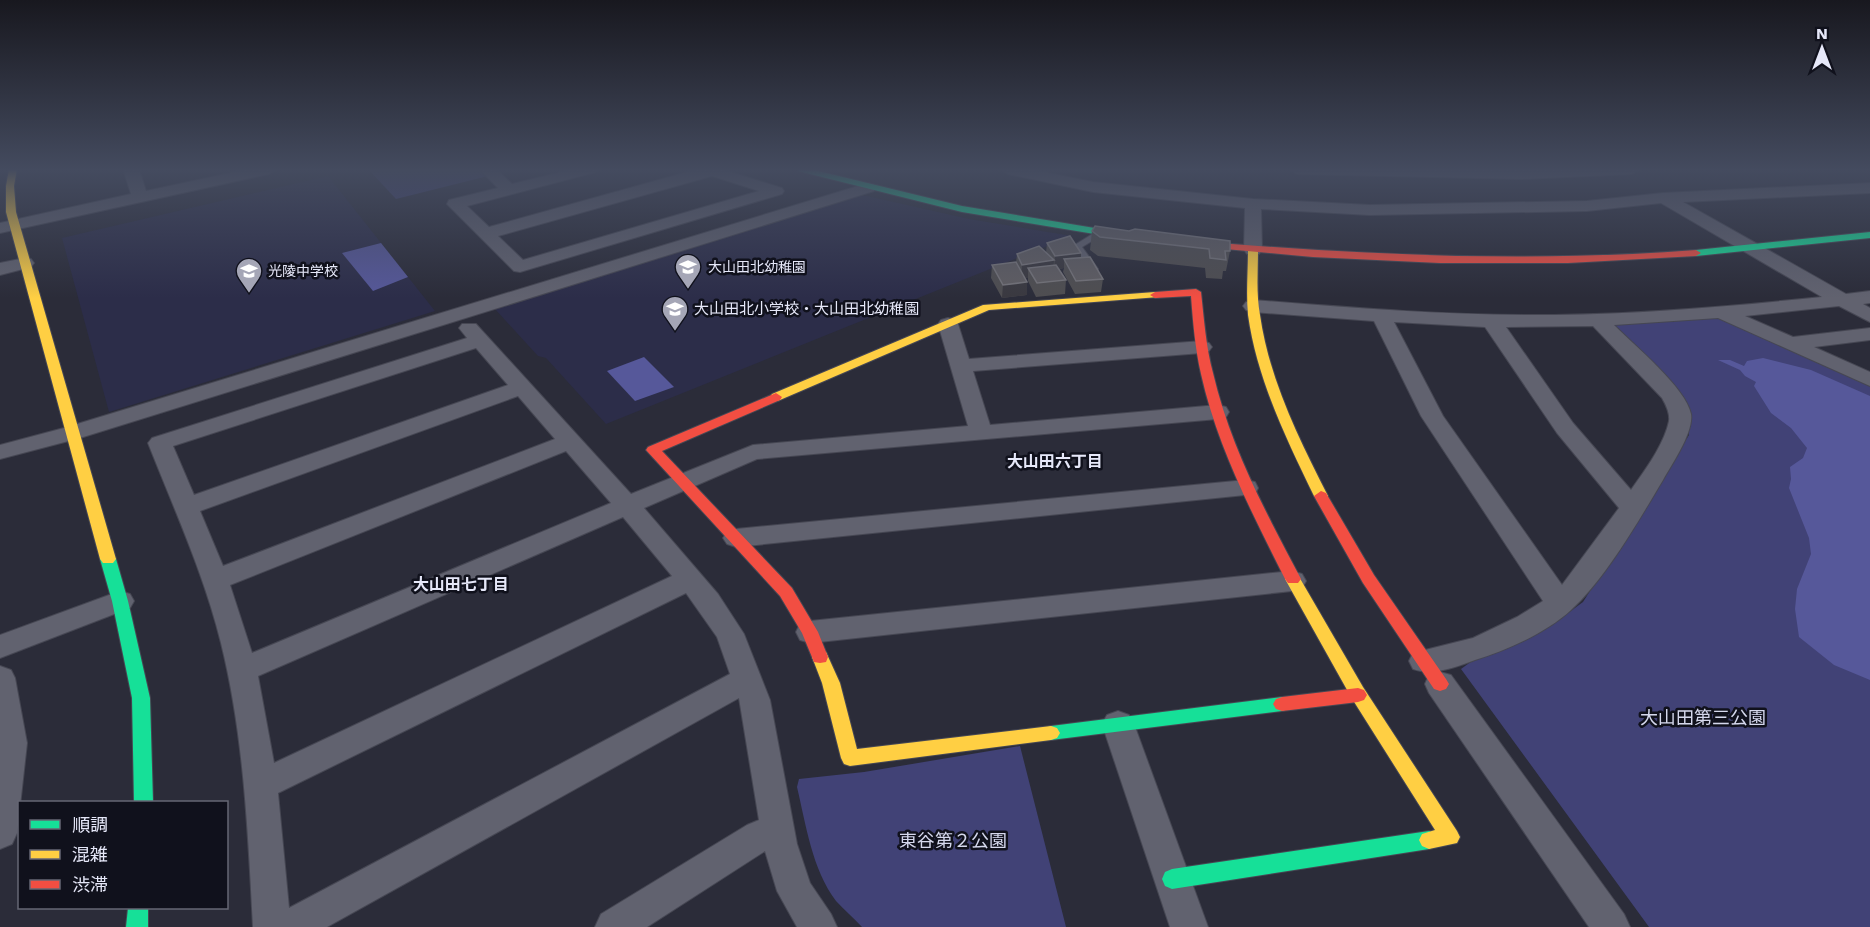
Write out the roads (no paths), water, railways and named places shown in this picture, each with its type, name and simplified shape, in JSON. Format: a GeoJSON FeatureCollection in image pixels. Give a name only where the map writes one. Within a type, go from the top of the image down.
{"type":"FeatureCollection","features":[{"type":"Feature","properties":{"kind":"street"},"geometry":{"type":"LineString","coordinates":[[70,212],[7,226],[25,263],[120,601],[141,698],[144,801]]}},
{"type":"Feature","properties":{"kind":"street"},"geometry":{"type":"LineString","coordinates":[[463,212],[520,267],[705,212]]}},
{"type":"Feature","properties":{"kind":"street"},"geometry":{"type":"LineString","coordinates":[[485,234],[561,212]]}},
{"type":"Feature","properties":{"kind":"street"},"geometry":{"type":"LineString","coordinates":[[720,212],[740,227]]}},
{"type":"Feature","properties":{"kind":"street"},"geometry":{"type":"LineString","coordinates":[[0,452],[72,433],[788,212]]}},
{"type":"Feature","properties":{"kind":"street"},"geometry":{"type":"LineString","coordinates":[[981,212],[1154,240]]}},
{"type":"Feature","properties":{"kind":"street"},"geometry":{"type":"LineString","coordinates":[[1252,212],[1253,306],[1261,344],[1278,398],[1318,489],[1369,582],[1607,927]]}},
{"type":"Feature","properties":{"kind":"street"},"geometry":{"type":"LineString","coordinates":[[1689,212],[1870,316]]}},
{"type":"Feature","properties":{"kind":"street"},"geometry":{"type":"LineString","coordinates":[[1175,242],[1252,250],[1410,259],[1536,261],[1651,257],[1870,235]]}},
{"type":"Feature","properties":{"kind":"street"},"geometry":{"type":"LineString","coordinates":[[0,269],[25,263]]}},
{"type":"Feature","properties":{"kind":"street"},"geometry":{"type":"LineString","coordinates":[[1172,879],[1450,837],[1358,695],[1292,581],[1246,488],[1218,412],[1202,347],[1196,292],[987,307],[653,450],[786,592],[810,632],[831,683],[850,758],[1358,695]]}},
{"type":"Feature","properties":{"kind":"street"},"geometry":{"type":"LineString","coordinates":[[1253,306],[1381,316],[1491,320],[1598,320],[1870,297]]}},
{"type":"Feature","properties":{"kind":"street"},"geometry":{"type":"LineString","coordinates":[[1718,311],[1870,380]]}},
{"type":"Feature","properties":{"kind":"street"},"geometry":{"type":"LineString","coordinates":[[458,314],[627,505],[708,601],[730,634],[748,679],[758,715],[780,844],[795,891],[818,927]]}},
{"type":"Feature","properties":{"kind":"street"},"geometry":{"type":"LineString","coordinates":[[1381,316],[1432,416],[1560,604]]}},
{"type":"Feature","properties":{"kind":"street"},"geometry":{"type":"LineString","coordinates":[[1491,320],[1565,428],[1633,508]]}},
{"type":"Feature","properties":{"kind":"street"},"geometry":{"type":"LineString","coordinates":[[1432,673],[1460,654],[1526,624],[1560,604],[1576,590],[1633,508],[1677,432],[1680,420],[1679,410],[1666,387],[1598,320]]}},
{"type":"Feature","properties":{"kind":"street"},"geometry":{"type":"LineString","coordinates":[[948,324],[981,432]]}},
{"type":"Feature","properties":{"kind":"street"},"geometry":{"type":"LineString","coordinates":[[1790,344],[1870,334]]}},
{"type":"Feature","properties":{"kind":"street"},"geometry":{"type":"LineString","coordinates":[[272,927],[262,785],[243,670],[214,580],[160,443],[480,339]]}},
{"type":"Feature","properties":{"kind":"street"},"geometry":{"type":"LineString","coordinates":[[962,366],[1202,347]]}},
{"type":"Feature","properties":{"kind":"street"},"geometry":{"type":"LineString","coordinates":[[185,507],[522,387]]}},
{"type":"Feature","properties":{"kind":"street"},"geometry":{"type":"LineString","coordinates":[[243,670],[681,481],[753,453],[1218,412]]}},
{"type":"Feature","properties":{"kind":"street"},"geometry":{"type":"LineString","coordinates":[[214,580],[569,442]]}},
{"type":"Feature","properties":{"kind":"street"},"geometry":{"type":"LineString","coordinates":[[736,538],[1246,488]]}},
{"type":"Feature","properties":{"kind":"street"},"geometry":{"type":"LineString","coordinates":[[262,785],[689,580]]}},
{"type":"Feature","properties":{"kind":"street"},"geometry":{"type":"LineString","coordinates":[[810,632],[1292,581]]}},
{"type":"Feature","properties":{"kind":"street"},"geometry":{"type":"LineString","coordinates":[[0,647],[120,601]]}},
{"type":"Feature","properties":{"kind":"street"},"geometry":{"type":"LineString","coordinates":[[0,678],[6,745],[0,832]]}},
{"type":"Feature","properties":{"kind":"street"},"geometry":{"type":"LineString","coordinates":[[290,927],[748,679]]}},
{"type":"Feature","properties":{"kind":"street"},"geometry":{"type":"LineString","coordinates":[[1118,724],[1189,927]]}},
{"type":"Feature","properties":{"kind":"street"},"geometry":{"type":"LineString","coordinates":[[614,927],[759,836],[778,830]]}},
{"type":"Feature","properties":{"kind":"street"},"geometry":{"type":"LineString","coordinates":[[137,927],[138,909]]}},
{"type":"Feature","properties":{"kind":"lane"},"geometry":{"type":"LineString","coordinates":[[1099,232],[1077,246],[1099,278]]}},
{"type":"Feature","properties":{"kind":"place","name":"大山田北幼稚園"},"geometry":{"type":"Point","coordinates":[688,290]}},
{"type":"Feature","properties":{"kind":"place","name":"光陵中学校"},"geometry":{"type":"Point","coordinates":[249,294]}},
{"type":"Feature","properties":{"kind":"place","name":"大山田北小学校・大山田北幼稚園"},"geometry":{"type":"Point","coordinates":[675,332]}},
{"type":"Feature","properties":{"kind":"district","name":"大山田六丁目"},"geometry":{"type":"Point","coordinates":[1055,461]}},
{"type":"Feature","properties":{"kind":"district","name":"大山田七丁目"},"geometry":{"type":"Point","coordinates":[461,584]}},
{"type":"Feature","properties":{"kind":"park label","name":"大山田第三公園"},"geometry":{"type":"Point","coordinates":[1703,718]}},
{"type":"Feature","properties":{"kind":"park label","name":"東谷第２公園"},"geometry":{"type":"Point","coordinates":[953,841]}}]}
